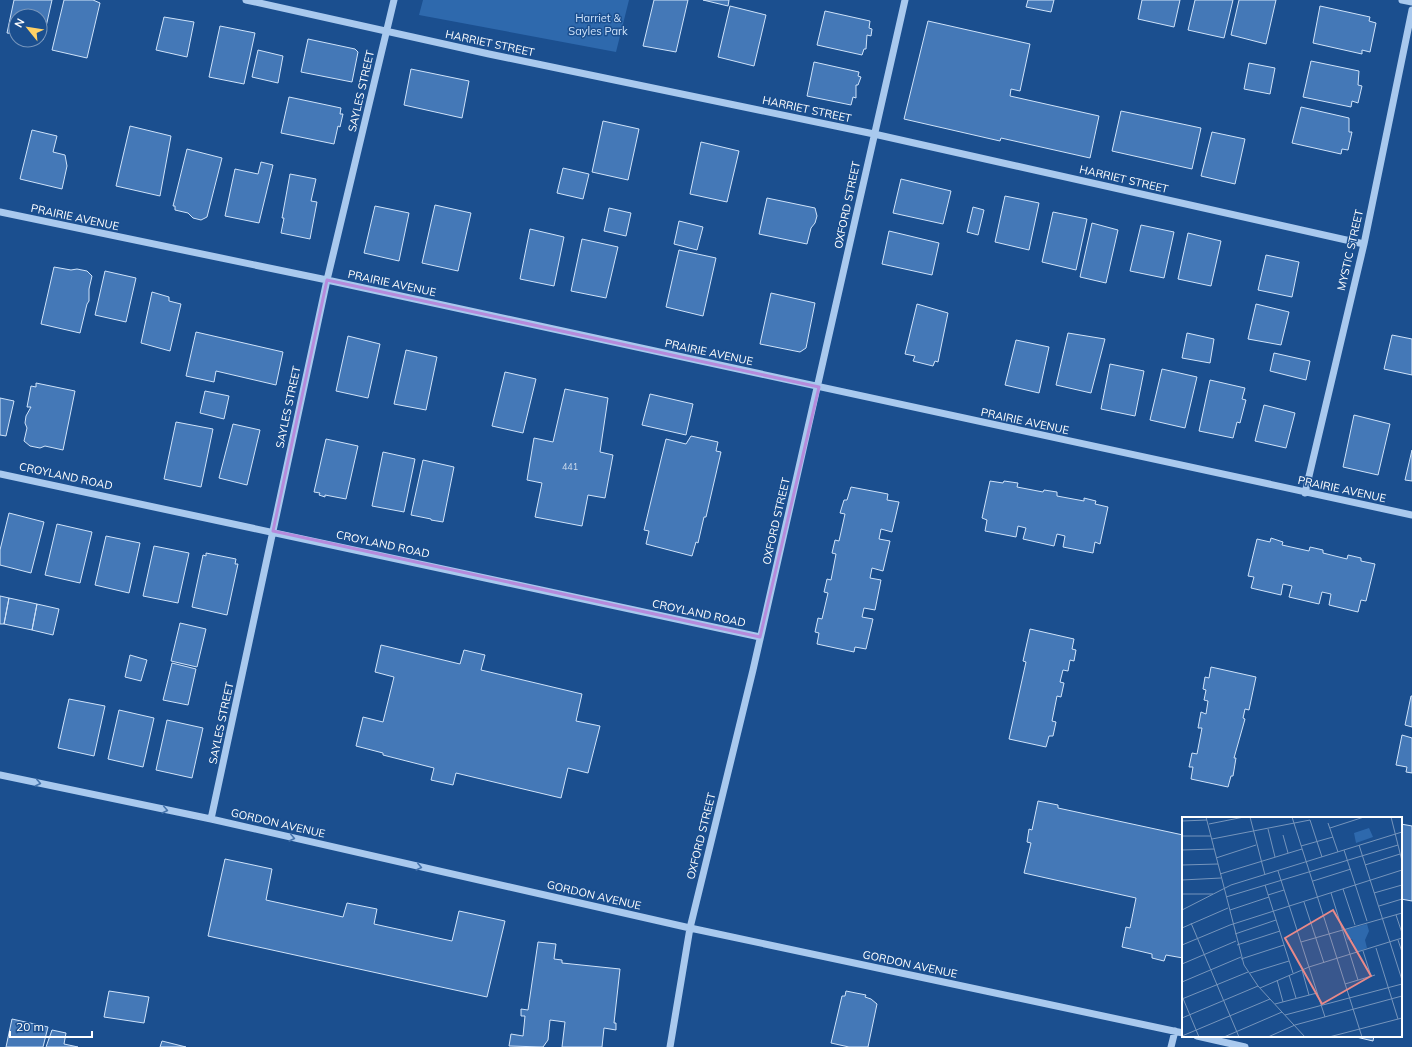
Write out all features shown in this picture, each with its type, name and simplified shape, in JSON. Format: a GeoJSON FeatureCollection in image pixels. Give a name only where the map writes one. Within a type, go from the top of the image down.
{"type":"FeatureCollection","features":[{"type":"Feature","properties":{"kind":"street","name":"HARRIET STREET"},"geometry":{"type":"LineString","coordinates":[[246,0],[386,32],[874,134],[1364,244]]}},
{"type":"Feature","properties":{"kind":"street","name":"SAYLES STREET"},"geometry":{"type":"LineString","coordinates":[[211,819],[326,280],[394,0]]}},
{"type":"Feature","properties":{"kind":"street","name":"OXFORD STREET"},"geometry":{"type":"LineString","coordinates":[[670,1047],[690,928],[819,387],[874,134],[906,0]]}},
{"type":"Feature","properties":{"kind":"street"},"geometry":{"type":"LineString","coordinates":[[1402,0],[1412,2]]}},
{"type":"Feature","properties":{"kind":"street","name":"MYSTIC STREET"},"geometry":{"type":"LineString","coordinates":[[1305,493],[1364,244],[1412,10]]}},
{"type":"Feature","properties":{"kind":"street","name":"PRAIRIE AVENUE"},"geometry":{"type":"LineString","coordinates":[[0,212],[326,280],[1412,516]]}},
{"type":"Feature","properties":{"kind":"street","name":"CROYLAND ROAD"},"geometry":{"type":"LineString","coordinates":[[0,474],[273,531],[760,637]]}},
{"type":"Feature","properties":{"kind":"street","name":"GORDON AVENUE"},"geometry":{"type":"LineString","coordinates":[[0,775],[211,819],[690,928],[1182,1033]]}},
{"type":"Feature","properties":{"kind":"street"},"geometry":{"type":"LineString","coordinates":[[1171,1047],[1175,1031]]}},
{"type":"Feature","properties":{"kind":"street"},"geometry":{"type":"LineString","coordinates":[[1201,1037],[1245,1047]]}},
{"type":"Feature","properties":{"kind":"highlighted area"},"geometry":{"type":"Polygon","coordinates":[[[327,280],[819,387],[760,637],[273,531],[327,280]]]}},
{"type":"Feature","properties":{"kind":"green space","name":"Harriet & Sayles Park"},"geometry":{"type":"Polygon","coordinates":[[[423,0],[629,0],[616,52],[419,15],[423,0]]]}},
{"type":"Feature","properties":{"kind":"building"},"geometry":{"type":"Polygon","coordinates":[[[14,0],[52,0],[48,18],[48,8],[12,8],[14,0]]]}},
{"type":"Feature","properties":{"kind":"building"},"geometry":{"type":"Polygon","coordinates":[[[64,0],[93,0],[100,3],[87,58],[52,50],[64,0]]]}},
{"type":"Feature","properties":{"kind":"building"},"geometry":{"type":"Polygon","coordinates":[[[654,0],[688,0],[676,52],[643,46],[654,0]]]}},
{"type":"Feature","properties":{"kind":"building"},"geometry":{"type":"Polygon","coordinates":[[[703,0],[729,0],[728,6],[703,0]]]}},
{"type":"Feature","properties":{"kind":"building"},"geometry":{"type":"Polygon","coordinates":[[[1028,0],[1054,0],[1051,12],[1026,7],[1028,0]]]}},
{"type":"Feature","properties":{"kind":"building"},"geometry":{"type":"Polygon","coordinates":[[[1142,0],[1180,0],[1174,27],[1138,19],[1142,0]]]}},
{"type":"Feature","properties":{"kind":"building"},"geometry":{"type":"Polygon","coordinates":[[[1195,0],[1233,0],[1224,38],[1188,30],[1195,0]]]}},
{"type":"Feature","properties":{"kind":"building"},"geometry":{"type":"Polygon","coordinates":[[[1239,0],[1276,0],[1266,44],[1231,35],[1239,0]]]}},
{"type":"Feature","properties":{"kind":"building"},"geometry":{"type":"Polygon","coordinates":[[[730,6],[766,15],[754,66],[718,57],[730,6]]]}},
{"type":"Feature","properties":{"kind":"building"},"geometry":{"type":"Polygon","coordinates":[[[1320,6],[1370,17],[1369,21],[1376,23],[1370,52],[1362,50],[1362,54],[1313,43],[1320,6]]]}},
{"type":"Feature","properties":{"kind":"building"},"geometry":{"type":"Polygon","coordinates":[[[825,11],[870,21],[869,28],[872,29],[871,36],[867,35],[866,49],[864,49],[862,55],[817,45],[825,11]]]}},
{"type":"Feature","properties":{"kind":"building"},"geometry":{"type":"Polygon","coordinates":[[[164,17],[194,22],[187,57],[156,50],[164,17]]]}},
{"type":"Feature","properties":{"kind":"building"},"geometry":{"type":"Polygon","coordinates":[[[928,21],[1030,44],[1020,91],[1011,89],[1010,96],[1099,116],[1090,158],[1001,138],[1000,141],[904,119],[928,21]]]}},
{"type":"Feature","properties":{"kind":"building"},"geometry":{"type":"Polygon","coordinates":[[[220,26],[255,33],[244,84],[209,77],[220,26]]]}},
{"type":"Feature","properties":{"kind":"building"},"geometry":{"type":"Polygon","coordinates":[[[308,39],[355,49],[358,52],[352,82],[301,72],[308,39]]]}},
{"type":"Feature","properties":{"kind":"building"},"geometry":{"type":"Polygon","coordinates":[[[258,50],[283,56],[278,83],[252,77],[258,50]]]}},
{"type":"Feature","properties":{"kind":"building"},"geometry":{"type":"Polygon","coordinates":[[[1311,61],[1359,71],[1358,85],[1362,86],[1358,103],[1352,101],[1351,107],[1303,97],[1311,61]]]}},
{"type":"Feature","properties":{"kind":"building"},"geometry":{"type":"Polygon","coordinates":[[[814,62],[859,72],[858,76],[861,77],[858,85],[856,85],[856,98],[853,97],[851,105],[807,96],[814,62]]]}},
{"type":"Feature","properties":{"kind":"building"},"geometry":{"type":"Polygon","coordinates":[[[1249,63],[1275,68],[1270,94],[1244,89],[1249,63]]]}},
{"type":"Feature","properties":{"kind":"building"},"geometry":{"type":"Polygon","coordinates":[[[411,69],[469,81],[462,118],[404,105],[411,69]]]}},
{"type":"Feature","properties":{"kind":"building"},"geometry":{"type":"Polygon","coordinates":[[[289,97],[341,108],[340,114],[343,114],[340,127],[338,126],[334,144],[281,133],[289,97]]]}},
{"type":"Feature","properties":{"kind":"building"},"geometry":{"type":"Polygon","coordinates":[[[1301,107],[1349,118],[1349,132],[1352,132],[1348,150],[1342,149],[1341,154],[1292,143],[1301,107]]]}},
{"type":"Feature","properties":{"kind":"building"},"geometry":{"type":"Polygon","coordinates":[[[1121,111],[1201,128],[1192,169],[1112,151],[1121,111]]]}},
{"type":"Feature","properties":{"kind":"building"},"geometry":{"type":"Polygon","coordinates":[[[603,121],[639,129],[628,180],[592,172],[603,121]]]}},
{"type":"Feature","properties":{"kind":"building"},"geometry":{"type":"Polygon","coordinates":[[[130,126],[171,136],[160,196],[116,186],[130,126]]]}},
{"type":"Feature","properties":{"kind":"building"},"geometry":{"type":"Polygon","coordinates":[[[32,130],[57,136],[53,152],[65,155],[67,166],[62,189],[20,179],[32,130]]]}},
{"type":"Feature","properties":{"kind":"building"},"geometry":{"type":"Polygon","coordinates":[[[1212,132],[1245,139],[1235,184],[1201,176],[1212,132]]]}},
{"type":"Feature","properties":{"kind":"building"},"geometry":{"type":"Polygon","coordinates":[[[701,142],[739,151],[727,202],[690,194],[701,142]]]}},
{"type":"Feature","properties":{"kind":"building"},"geometry":{"type":"Polygon","coordinates":[[[187,149],[222,158],[207,217],[201,220],[193,218],[188,213],[175,210],[175,206],[173,206],[187,149]]]}},
{"type":"Feature","properties":{"kind":"building"},"geometry":{"type":"Polygon","coordinates":[[[261,162],[273,165],[259,223],[225,216],[235,169],[258,174],[261,162]]]}},
{"type":"Feature","properties":{"kind":"building"},"geometry":{"type":"Polygon","coordinates":[[[563,168],[589,174],[583,199],[557,193],[563,168]]]}},
{"type":"Feature","properties":{"kind":"building"},"geometry":{"type":"Polygon","coordinates":[[[290,174],[316,179],[311,201],[317,202],[310,239],[281,233],[284,218],[282,218],[290,174]]]}},
{"type":"Feature","properties":{"kind":"building"},"geometry":{"type":"Polygon","coordinates":[[[901,179],[951,191],[943,224],[893,213],[901,179]]]}},
{"type":"Feature","properties":{"kind":"building"},"geometry":{"type":"Polygon","coordinates":[[[1005,196],[1039,203],[1029,250],[995,242],[1005,196]]]}},
{"type":"Feature","properties":{"kind":"building"},"geometry":{"type":"Polygon","coordinates":[[[767,198],[815,208],[817,216],[815,223],[811,228],[807,244],[759,234],[767,198]]]}},
{"type":"Feature","properties":{"kind":"building"},"geometry":{"type":"Polygon","coordinates":[[[435,205],[471,213],[458,271],[422,263],[435,205]]]}},
{"type":"Feature","properties":{"kind":"building"},"geometry":{"type":"Polygon","coordinates":[[[375,206],[409,213],[399,261],[364,253],[375,206]]]}},
{"type":"Feature","properties":{"kind":"building"},"geometry":{"type":"Polygon","coordinates":[[[973,207],[984,210],[978,235],[967,232],[973,207]]]}},
{"type":"Feature","properties":{"kind":"building"},"geometry":{"type":"Polygon","coordinates":[[[609,208],[631,213],[626,236],[604,231],[609,208]]]}},
{"type":"Feature","properties":{"kind":"building"},"geometry":{"type":"Polygon","coordinates":[[[1053,212],[1087,219],[1076,270],[1042,262],[1053,212]]]}},
{"type":"Feature","properties":{"kind":"building"},"geometry":{"type":"Polygon","coordinates":[[[679,221],[703,227],[697,250],[674,244],[679,221]]]}},
{"type":"Feature","properties":{"kind":"building"},"geometry":{"type":"Polygon","coordinates":[[[1092,223],[1118,230],[1106,283],[1080,277],[1092,223]]]}},
{"type":"Feature","properties":{"kind":"building"},"geometry":{"type":"Polygon","coordinates":[[[1141,225],[1174,232],[1164,278],[1130,271],[1141,225]]]}},
{"type":"Feature","properties":{"kind":"building"},"geometry":{"type":"Polygon","coordinates":[[[530,229],[564,237],[554,286],[520,279],[530,229]]]}},
{"type":"Feature","properties":{"kind":"building"},"geometry":{"type":"Polygon","coordinates":[[[889,231],[939,243],[932,275],[882,264],[889,231]]]}},
{"type":"Feature","properties":{"kind":"building"},"geometry":{"type":"Polygon","coordinates":[[[1188,233],[1221,241],[1211,286],[1178,279],[1188,233]]]}},
{"type":"Feature","properties":{"kind":"building"},"geometry":{"type":"Polygon","coordinates":[[[582,239],[618,247],[606,298],[571,291],[582,239]]]}},
{"type":"Feature","properties":{"kind":"building"},"geometry":{"type":"Polygon","coordinates":[[[679,250],[716,258],[703,316],[666,307],[679,250]]]}},
{"type":"Feature","properties":{"kind":"building"},"geometry":{"type":"Polygon","coordinates":[[[1266,255],[1299,262],[1292,297],[1258,290],[1266,255]]]}},
{"type":"Feature","properties":{"kind":"building"},"geometry":{"type":"Polygon","coordinates":[[[54,267],[87,271],[92,276],[89,289],[89,301],[80,333],[41,324],[54,267]]]}},
{"type":"Feature","properties":{"kind":"building"},"geometry":{"type":"Polygon","coordinates":[[[105,271],[136,278],[126,322],[95,315],[105,271]]]}},
{"type":"Feature","properties":{"kind":"building"},"geometry":{"type":"Polygon","coordinates":[[[152,292],[169,297],[169,301],[181,304],[170,351],[141,343],[152,292]]]}},
{"type":"Feature","properties":{"kind":"building"},"geometry":{"type":"Polygon","coordinates":[[[771,293],[815,303],[806,348],[800,352],[760,344],[771,293]]]}},
{"type":"Feature","properties":{"kind":"building"},"geometry":{"type":"Polygon","coordinates":[[[917,304],[948,313],[938,362],[935,361],[933,366],[913,361],[915,356],[905,354],[917,304]]]}},
{"type":"Feature","properties":{"kind":"building"},"geometry":{"type":"Polygon","coordinates":[[[1256,304],[1289,312],[1281,345],[1248,339],[1256,304]]]}},
{"type":"Feature","properties":{"kind":"building"},"geometry":{"type":"Polygon","coordinates":[[[196,332],[283,352],[276,385],[216,371],[214,382],[186,376],[196,332]]]}},
{"type":"Feature","properties":{"kind":"building"},"geometry":{"type":"Polygon","coordinates":[[[1068,333],[1105,339],[1091,393],[1056,385],[1068,333]]]}},
{"type":"Feature","properties":{"kind":"building"},"geometry":{"type":"Polygon","coordinates":[[[1187,333],[1214,339],[1210,363],[1182,358],[1187,333]]]}},
{"type":"Feature","properties":{"kind":"building"},"geometry":{"type":"Polygon","coordinates":[[[1392,335],[1412,339],[1412,375],[1384,369],[1392,335]]]}},
{"type":"Feature","properties":{"kind":"building"},"geometry":{"type":"Polygon","coordinates":[[[348,336],[380,344],[368,398],[336,391],[348,336]]]}},
{"type":"Feature","properties":{"kind":"building"},"geometry":{"type":"Polygon","coordinates":[[[1016,340],[1049,347],[1039,393],[1005,385],[1016,340]]]}},
{"type":"Feature","properties":{"kind":"building"},"geometry":{"type":"Polygon","coordinates":[[[406,350],[437,357],[426,410],[394,404],[406,350]]]}},
{"type":"Feature","properties":{"kind":"building"},"geometry":{"type":"Polygon","coordinates":[[[1274,353],[1310,361],[1306,380],[1270,371],[1274,353]]]}},
{"type":"Feature","properties":{"kind":"building"},"geometry":{"type":"Polygon","coordinates":[[[1110,364],[1144,371],[1135,416],[1101,409],[1110,364]]]}},
{"type":"Feature","properties":{"kind":"building"},"geometry":{"type":"Polygon","coordinates":[[[1162,369],[1197,377],[1185,428],[1150,420],[1162,369]]]}},
{"type":"Feature","properties":{"kind":"building"},"geometry":{"type":"Polygon","coordinates":[[[505,372],[536,379],[523,433],[492,426],[505,372]]]}},
{"type":"Feature","properties":{"kind":"building"},"geometry":{"type":"Polygon","coordinates":[[[1210,380],[1245,388],[1242,399],[1246,400],[1240,423],[1237,422],[1233,438],[1199,431],[1210,380]]]}},
{"type":"Feature","properties":{"kind":"building"},"geometry":{"type":"Polygon","coordinates":[[[36,383],[75,391],[63,450],[45,446],[40,448],[30,446],[24,441],[27,428],[25,423],[26,416],[31,407],[27,407],[31,386],[36,387],[36,383]]]}},
{"type":"Feature","properties":{"kind":"building"},"geometry":{"type":"Polygon","coordinates":[[[565,389],[608,398],[600,452],[613,455],[605,498],[588,495],[582,526],[535,517],[542,483],[527,480],[534,438],[553,442],[565,389]]]}},
{"type":"Feature","properties":{"kind":"building"},"geometry":{"type":"Polygon","coordinates":[[[205,391],[229,396],[224,419],[200,413],[205,391]]]}},
{"type":"Feature","properties":{"kind":"building"},"geometry":{"type":"Polygon","coordinates":[[[650,394],[693,404],[686,435],[642,425],[650,394]]]}},
{"type":"Feature","properties":{"kind":"building"},"geometry":{"type":"Polygon","coordinates":[[[0,398],[14,401],[6,436],[0,435],[0,398]]]}},
{"type":"Feature","properties":{"kind":"building"},"geometry":{"type":"Polygon","coordinates":[[[1264,405],[1295,413],[1286,448],[1255,441],[1264,405]]]}},
{"type":"Feature","properties":{"kind":"building"},"geometry":{"type":"Polygon","coordinates":[[[1354,415],[1390,424],[1378,475],[1343,467],[1354,415]]]}},
{"type":"Feature","properties":{"kind":"building"},"geometry":{"type":"Polygon","coordinates":[[[176,422],[213,429],[201,487],[164,479],[176,422]]]}},
{"type":"Feature","properties":{"kind":"building"},"geometry":{"type":"Polygon","coordinates":[[[233,424],[260,430],[247,485],[219,478],[233,424]]]}},
{"type":"Feature","properties":{"kind":"building"},"geometry":{"type":"Polygon","coordinates":[[[691,436],[718,442],[716,451],[721,452],[706,517],[704,517],[698,543],[696,542],[692,556],[646,544],[649,531],[644,530],[666,439],[686,444],[691,436]]]}},
{"type":"Feature","properties":{"kind":"building"},"geometry":{"type":"Polygon","coordinates":[[[326,439],[358,446],[346,499],[325,495],[325,497],[319,495],[320,493],[314,492],[326,439]]]}},
{"type":"Feature","properties":{"kind":"building"},"geometry":{"type":"Polygon","coordinates":[[[1412,450],[1412,481],[1405,480],[1412,450]]]}},
{"type":"Feature","properties":{"kind":"building"},"geometry":{"type":"Polygon","coordinates":[[[383,452],[415,459],[404,512],[372,506],[383,452]]]}},
{"type":"Feature","properties":{"kind":"building"},"geometry":{"type":"Polygon","coordinates":[[[423,460],[454,467],[443,522],[411,515],[423,460]]]}},
{"type":"Feature","properties":{"kind":"building"},"geometry":{"type":"Polygon","coordinates":[[[990,481],[1018,483],[1017,487],[1043,492],[1044,490],[1057,492],[1057,496],[1084,501],[1084,498],[1096,501],[1095,504],[1108,507],[1100,544],[1095,542],[1093,553],[1063,547],[1065,536],[1057,534],[1054,546],[1023,539],[1026,528],[1018,526],[1016,537],[985,531],[987,520],[982,518],[990,481]]]}},
{"type":"Feature","properties":{"kind":"building"},"geometry":{"type":"Polygon","coordinates":[[[851,487],[888,494],[887,500],[899,502],[892,532],[881,529],[879,539],[890,541],[883,571],[872,568],[870,578],[881,580],[875,610],[864,608],[862,617],[873,619],[866,649],[855,647],[854,652],[817,644],[819,633],[815,632],[818,618],[822,619],[828,593],[824,592],[827,579],[831,580],[836,554],[832,553],[835,540],[839,541],[845,514],[840,513],[844,500],[847,500],[851,487]]]}},
{"type":"Feature","properties":{"kind":"building"},"geometry":{"type":"Polygon","coordinates":[[[9,513],[44,522],[31,573],[0,565],[0,550],[9,513]]]}},
{"type":"Feature","properties":{"kind":"building"},"geometry":{"type":"Polygon","coordinates":[[[57,524],[92,532],[80,583],[45,575],[57,524]]]}},
{"type":"Feature","properties":{"kind":"building"},"geometry":{"type":"Polygon","coordinates":[[[106,536],[140,543],[129,593],[95,585],[106,536]]]}},
{"type":"Feature","properties":{"kind":"building"},"geometry":{"type":"Polygon","coordinates":[[[1271,538],[1283,542],[1282,545],[1309,551],[1310,547],[1323,550],[1323,553],[1347,559],[1348,555],[1361,558],[1361,561],[1375,564],[1366,601],[1361,600],[1358,612],[1329,605],[1331,594],[1322,592],[1319,604],[1289,597],[1292,586],[1283,584],[1281,595],[1251,588],[1254,577],[1248,576],[1257,539],[1270,542],[1271,538]]]}},
{"type":"Feature","properties":{"kind":"building"},"geometry":{"type":"Polygon","coordinates":[[[154,546],[189,553],[178,603],[143,596],[154,546]]]}},
{"type":"Feature","properties":{"kind":"building"},"geometry":{"type":"Polygon","coordinates":[[[206,553],[236,559],[235,564],[238,564],[227,615],[192,607],[203,555],[206,556],[206,553]]]}},
{"type":"Feature","properties":{"kind":"building"},"geometry":{"type":"Polygon","coordinates":[[[0,596],[9,598],[4,624],[0,624],[0,596]]]}},
{"type":"Feature","properties":{"kind":"building"},"geometry":{"type":"Polygon","coordinates":[[[9,598],[37,604],[32,630],[4,624],[9,598]]]}},
{"type":"Feature","properties":{"kind":"building"},"geometry":{"type":"Polygon","coordinates":[[[37,604],[59,609],[53,635],[32,630],[37,604]]]}},
{"type":"Feature","properties":{"kind":"building"},"geometry":{"type":"Polygon","coordinates":[[[180,623],[206,629],[197,667],[171,661],[180,623]]]}},
{"type":"Feature","properties":{"kind":"building"},"geometry":{"type":"Polygon","coordinates":[[[1030,629],[1074,639],[1072,649],[1076,650],[1074,661],[1070,660],[1068,671],[1063,670],[1060,682],[1064,683],[1061,697],[1057,696],[1052,721],[1056,722],[1053,736],[1049,736],[1046,747],[1009,739],[1026,662],[1023,661],[1030,629]]]}},
{"type":"Feature","properties":{"kind":"building"},"geometry":{"type":"Polygon","coordinates":[[[381,645],[460,664],[464,650],[485,655],[481,670],[582,694],[576,721],[600,726],[588,773],[568,768],[561,798],[456,773],[453,785],[431,780],[434,768],[383,755],[383,753],[356,746],[363,717],[383,722],[394,677],[375,672],[381,645]]]}},
{"type":"Feature","properties":{"kind":"building"},"geometry":{"type":"Polygon","coordinates":[[[130,655],[147,660],[141,681],[125,677],[130,655]]]}},
{"type":"Feature","properties":{"kind":"building"},"geometry":{"type":"Polygon","coordinates":[[[172,663],[196,669],[188,705],[163,700],[172,663]]]}},
{"type":"Feature","properties":{"kind":"building"},"geometry":{"type":"Polygon","coordinates":[[[1211,667],[1256,677],[1249,710],[1245,709],[1243,718],[1245,719],[1234,758],[1236,758],[1233,776],[1231,776],[1228,787],[1191,779],[1193,767],[1189,767],[1192,753],[1197,754],[1202,728],[1198,728],[1201,712],[1206,714],[1208,701],[1204,700],[1206,690],[1203,689],[1205,677],[1209,678],[1211,667]]]}},
{"type":"Feature","properties":{"kind":"building"},"geometry":{"type":"Polygon","coordinates":[[[1412,696],[1412,727],[1405,725],[1412,696]]]}},
{"type":"Feature","properties":{"kind":"building"},"geometry":{"type":"Polygon","coordinates":[[[69,699],[105,706],[94,756],[58,748],[69,699]]]}},
{"type":"Feature","properties":{"kind":"building"},"geometry":{"type":"Polygon","coordinates":[[[119,710],[154,718],[143,767],[108,759],[119,710]]]}},
{"type":"Feature","properties":{"kind":"building"},"geometry":{"type":"Polygon","coordinates":[[[167,720],[203,728],[192,778],[156,770],[167,720]]]}},
{"type":"Feature","properties":{"kind":"building"},"geometry":{"type":"Polygon","coordinates":[[[1402,735],[1412,738],[1412,773],[1406,772],[1407,767],[1396,765],[1402,735]]]}},
{"type":"Feature","properties":{"kind":"building"},"geometry":{"type":"Polygon","coordinates":[[[1038,801],[1058,805],[1058,808],[1182,835],[1182,958],[1166,955],[1164,961],[1152,958],[1152,954],[1122,947],[1126,927],[1130,928],[1136,898],[1024,873],[1031,843],[1027,842],[1029,829],[1032,830],[1038,801]]]}},
{"type":"Feature","properties":{"kind":"building"},"geometry":{"type":"Polygon","coordinates":[[[1402,824],[1412,826],[1412,901],[1402,899],[1402,824]]]}},
{"type":"Feature","properties":{"kind":"building"},"geometry":{"type":"Polygon","coordinates":[[[225,859],[272,869],[266,900],[343,917],[347,903],[377,909],[374,924],[452,941],[459,911],[505,921],[487,997],[208,936],[225,859]]]}},
{"type":"Feature","properties":{"kind":"building"},"geometry":{"type":"Polygon","coordinates":[[[538,942],[556,944],[554,959],[562,960],[562,963],[620,969],[614,1023],[616,1023],[616,1030],[604,1028],[602,1047],[562,1047],[565,1022],[550,1020],[548,1040],[543,1047],[509,1046],[511,1034],[523,1036],[525,1016],[521,1016],[521,1009],[528,1010],[538,942]]]}},
{"type":"Feature","properties":{"kind":"building"},"geometry":{"type":"Polygon","coordinates":[[[109,991],[149,997],[144,1023],[104,1017],[109,991]]]}},
{"type":"Feature","properties":{"kind":"building"},"geometry":{"type":"Polygon","coordinates":[[[846,991],[866,995],[865,997],[871,999],[877,1004],[868,1047],[849,1047],[831,1043],[842,996],[845,996],[846,991]]]}},
{"type":"Feature","properties":{"kind":"building"},"geometry":{"type":"Polygon","coordinates":[[[12,1019],[48,1027],[43,1047],[6,1047],[12,1019]]]}},
{"type":"Feature","properties":{"kind":"building"},"geometry":{"type":"Polygon","coordinates":[[[52,1030],[66,1033],[64,1044],[78,1047],[46,1047],[52,1030]]]}},
{"type":"Feature","properties":{"kind":"building"},"geometry":{"type":"Polygon","coordinates":[[[1356,1037],[1374,1037],[1373,1041],[1356,1037]]]}},
{"type":"Feature","properties":{"kind":"building"},"geometry":{"type":"Polygon","coordinates":[[[162,1041],[186,1047],[160,1047],[162,1041]]]}}]}
